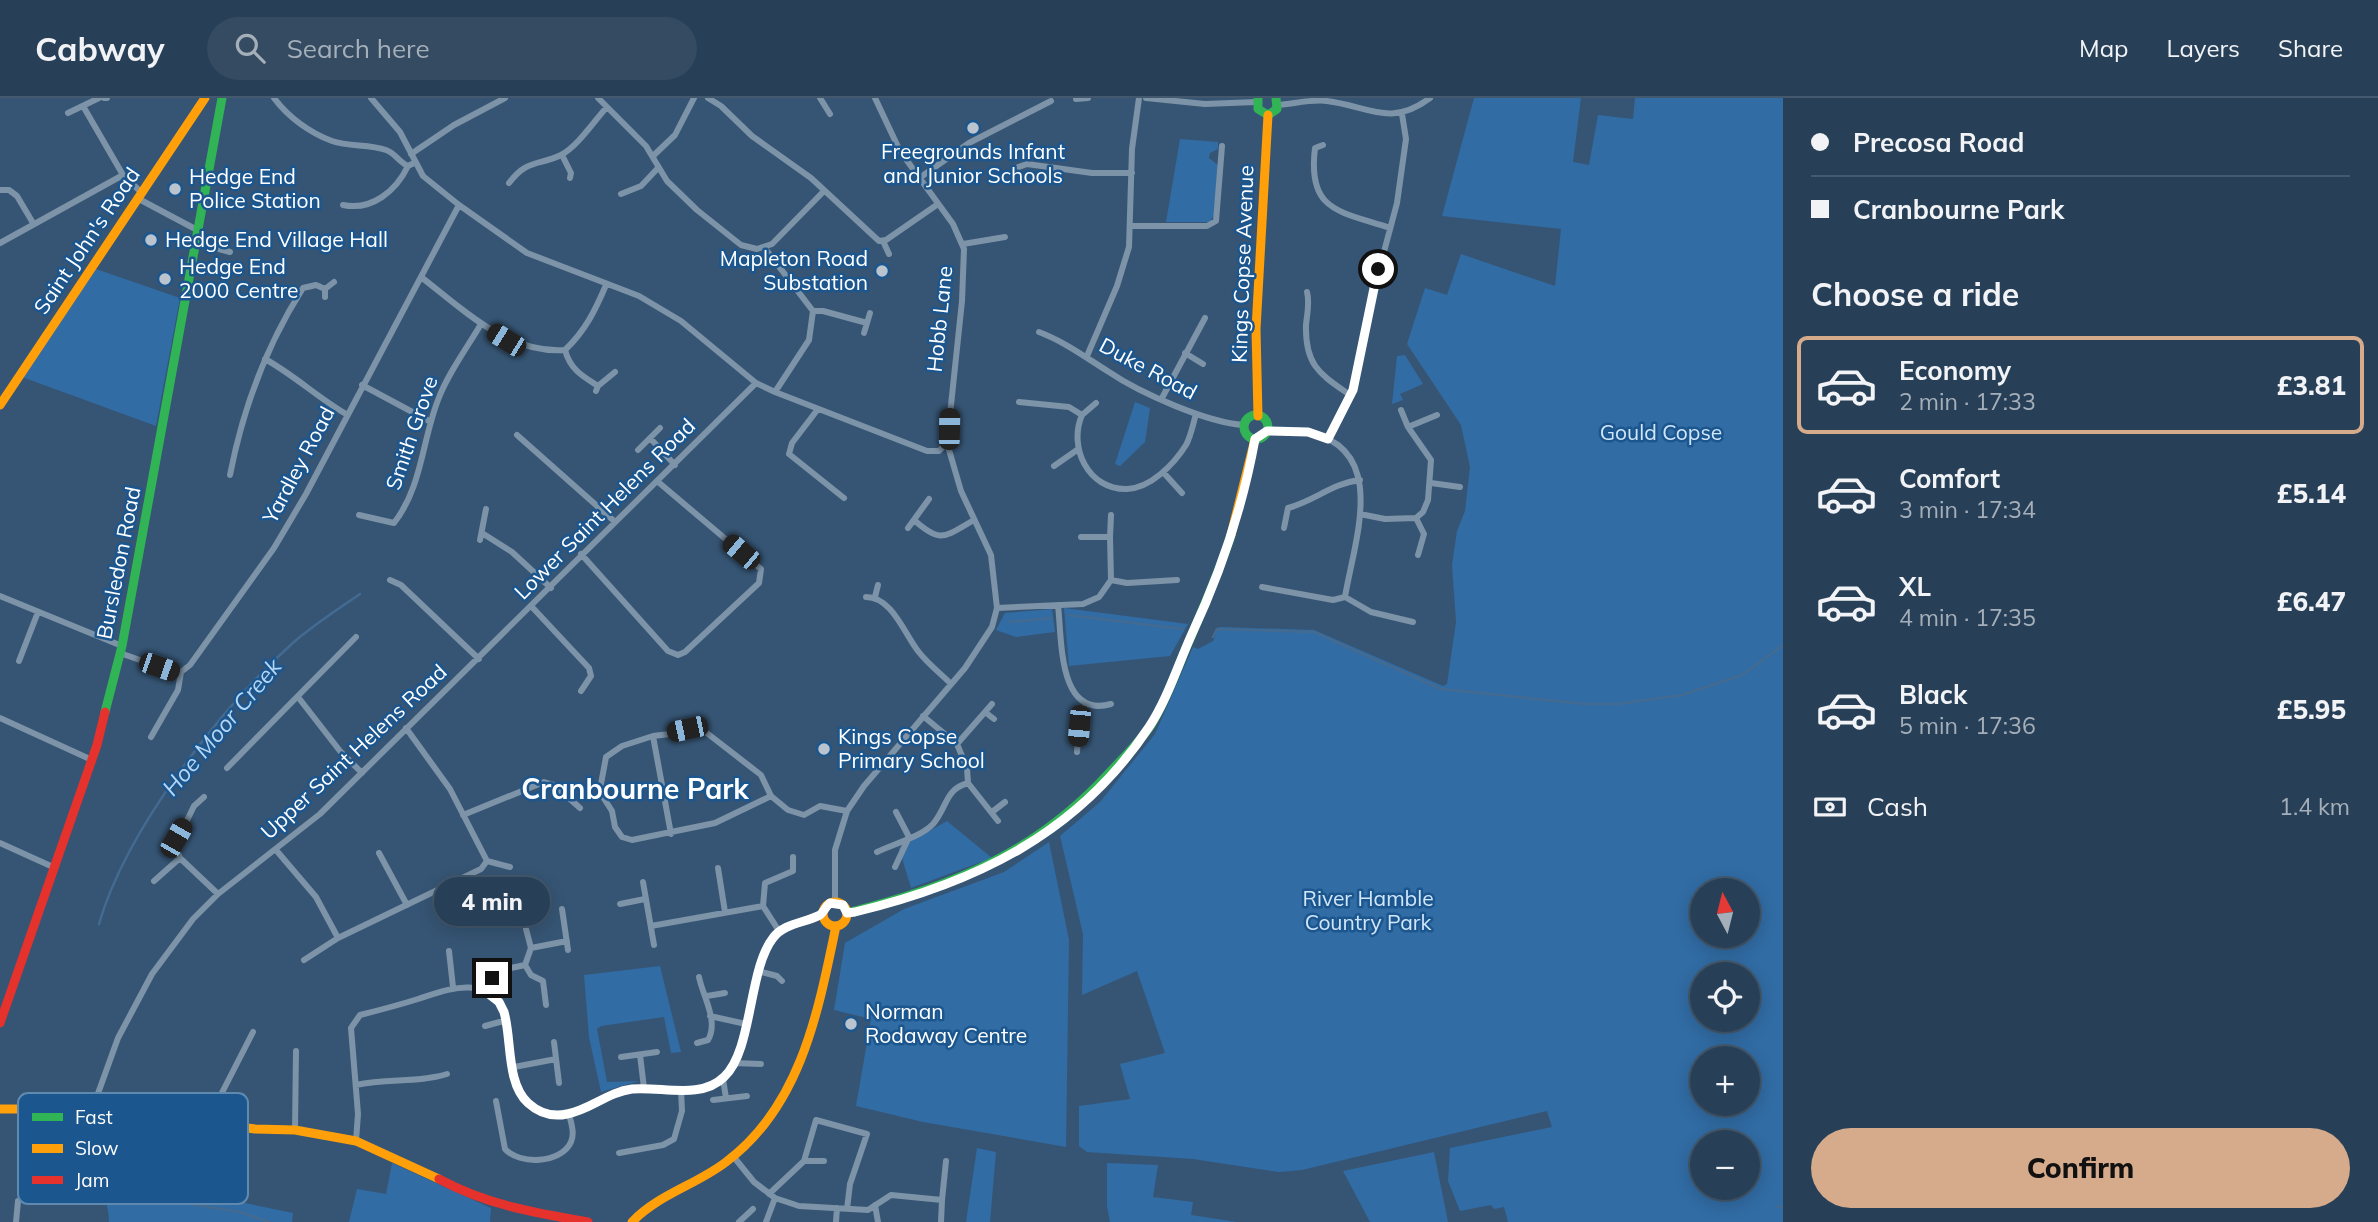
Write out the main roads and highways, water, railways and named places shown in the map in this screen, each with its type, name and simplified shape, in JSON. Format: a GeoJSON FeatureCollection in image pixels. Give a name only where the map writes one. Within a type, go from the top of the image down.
{"type":"FeatureCollection","features":[{"type":"Feature","properties":{"kind":"waterway","name":"Hoe Moor Creek"},"geometry":{"type":"LineString","coordinates":[[99,924],[112,888],[131,849],[154,810],[208,734],[237,699],[295,641],[360,594]]}},
{"type":"Feature","properties":{"kind":"waterway"},"geometry":{"type":"LineString","coordinates":[[1068,615],[1183,629]]}},
{"type":"Feature","properties":{"kind":"waterway"},"geometry":{"type":"LineString","coordinates":[[1010,622],[1052,618]]}},
{"type":"Feature","properties":{"kind":"waterway"},"geometry":{"type":"LineString","coordinates":[[1213,637],[1217,629],[1314,632],[1441,689],[1585,704],[1618,704],[1682,695],[1742,675],[1783,645]]}},
{"type":"Feature","properties":{"kind":"waterway","name":"Hoe Moor Creek"},"geometry":{"type":"LineString","coordinates":[[189,1204],[240,1212],[269,1222]]}},
{"type":"Feature","properties":{"kind":"waterway"},"geometry":{"type":"LineString","coordinates":[[1776,1206],[1783,1207]]}},
{"type":"Feature","properties":{"kind":"place","name":"Freegrounds Infant and Junior Schools"},"geometry":{"type":"Point","coordinates":[973,128]}},
{"type":"Feature","properties":{"kind":"place","name":"Hedge End Police Station"},"geometry":{"type":"Point","coordinates":[175,189]}},
{"type":"Feature","properties":{"kind":"place","name":"Hedge End Village Hall"},"geometry":{"type":"Point","coordinates":[151,240]}},
{"type":"Feature","properties":{"kind":"place","name":"Mapleton Road Substation"},"geometry":{"type":"Point","coordinates":[882,271]}},
{"type":"Feature","properties":{"kind":"place","name":"Hedge End 2000 Centre"},"geometry":{"type":"Point","coordinates":[165,279]}},
{"type":"Feature","properties":{"kind":"place","name":"Kings Copse Primary School"},"geometry":{"type":"Point","coordinates":[824,749]}},
{"type":"Feature","properties":{"kind":"place","name":"Norman Rodaway Centre"},"geometry":{"type":"Point","coordinates":[851,1024]}},
{"type":"Feature","properties":{"kind":"district","name":"Cranbourne Park"},"geometry":{"type":"Point","coordinates":[635,789]}},
{"type":"Feature","properties":{"kind":"park label","name":"Gould Copse"},"geometry":{"type":"Point","coordinates":[1661,433]}},
{"type":"Feature","properties":{"kind":"park label","name":"River Hamble Country Park"},"geometry":{"type":"Point","coordinates":[1368,911]}}]}
